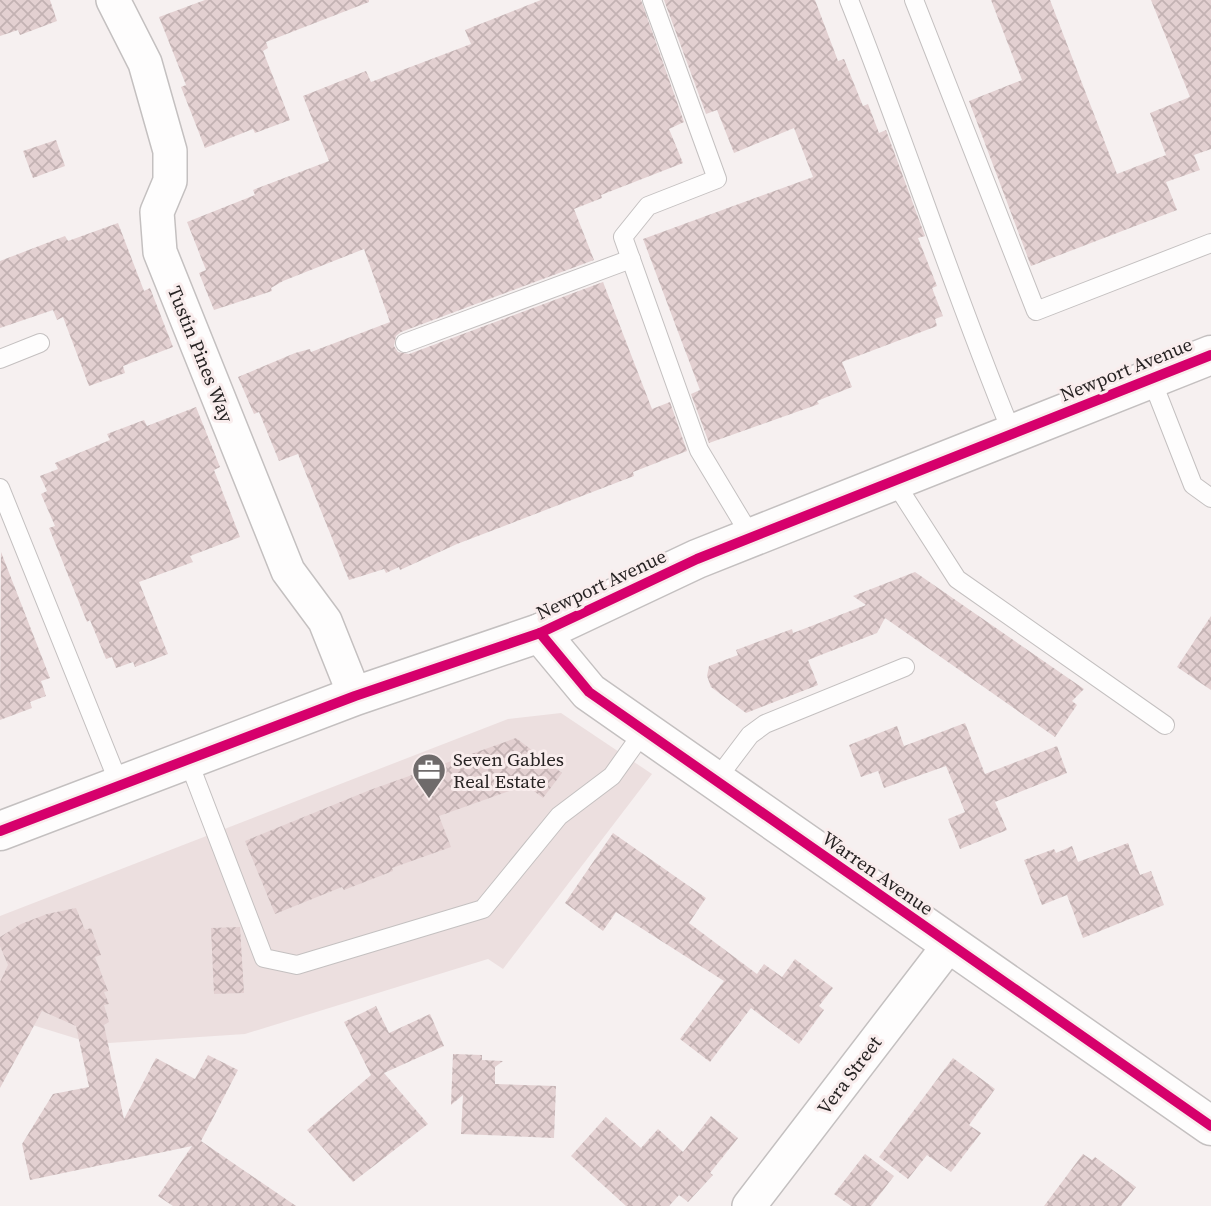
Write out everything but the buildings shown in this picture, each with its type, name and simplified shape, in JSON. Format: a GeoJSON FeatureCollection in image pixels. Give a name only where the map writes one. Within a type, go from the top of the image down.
{"type":"FeatureCollection","features":[{"type":"Feature","properties":{"kind":"main road","name":"Newport Avenue"},"geometry":{"type":"LineString","coordinates":[[0,831],[355,696],[540,633],[697,559],[1211,355]]}},
{"type":"Feature","properties":{"kind":"main road","name":"Warren Avenue"},"geometry":{"type":"LineString","coordinates":[[540,633],[589,692],[1211,1126]]}},
{"type":"Feature","properties":{"kind":"street","name":"Tustin Pines Way"},"geometry":{"type":"LineString","coordinates":[[113,0],[145,63],[170,151],[170,181],[157,212],[160,252],[288,571],[325,621],[355,696]]}},
{"type":"Feature","properties":{"kind":"street","name":"Vera Street"},"geometry":{"type":"LineString","coordinates":[[749,1206],[950,944]]}},
{"type":"Feature","properties":{"kind":"lane"},"geometry":{"type":"LineString","coordinates":[[652,0],[717,179],[648,205],[623,237],[699,450],[752,538]]}},
{"type":"Feature","properties":{"kind":"lane"},"geometry":{"type":"LineString","coordinates":[[849,0],[894,113],[964,315],[1012,433]]}},
{"type":"Feature","properties":{"kind":"lane"},"geometry":{"type":"LineString","coordinates":[[914,0],[1036,311],[1211,243]]}},
{"type":"Feature","properties":{"kind":"lane"},"geometry":{"type":"LineString","coordinates":[[405,343],[631,259]]}},
{"type":"Feature","properties":{"kind":"lane"},"geometry":{"type":"LineString","coordinates":[[0,359],[40,343]]}},
{"type":"Feature","properties":{"kind":"lane"},"geometry":{"type":"LineString","coordinates":[[1151,378],[1193,485],[1211,498]]}},
{"type":"Feature","properties":{"kind":"lane"},"geometry":{"type":"LineString","coordinates":[[894,481],[957,579],[1164,725]]}},
{"type":"Feature","properties":{"kind":"lane"},"geometry":{"type":"LineString","coordinates":[[0,488],[120,786]]}},
{"type":"Feature","properties":{"kind":"lane"},"geometry":{"type":"LineString","coordinates":[[716,780],[750,735],[765,724],[905,667]]}},
{"type":"Feature","properties":{"kind":"lane"},"geometry":{"type":"LineString","coordinates":[[188,760],[264,958],[297,965],[483,909],[559,816],[612,776],[645,731]]}},
{"type":"Feature","properties":{"kind":"shaded area"},"geometry":{"type":"Polygon","coordinates":[[[561,713],[652,774],[503,969],[488,959],[245,1034],[94,1044],[0,1015],[0,916],[508,719],[561,713]]]}},
{"type":"Feature","properties":{"kind":"cycle path"},"geometry":{"type":"LineString","coordinates":[[0,831],[355,696],[540,633],[697,559],[1211,355]]}},
{"type":"Feature","properties":{"kind":"cycle path"},"geometry":{"type":"LineString","coordinates":[[540,633],[589,692],[1211,1126]]}},
{"type":"Feature","properties":{"kind":"place","name":"Seven Gables Real Estate"},"geometry":{"type":"Point","coordinates":[429,800]}}]}
